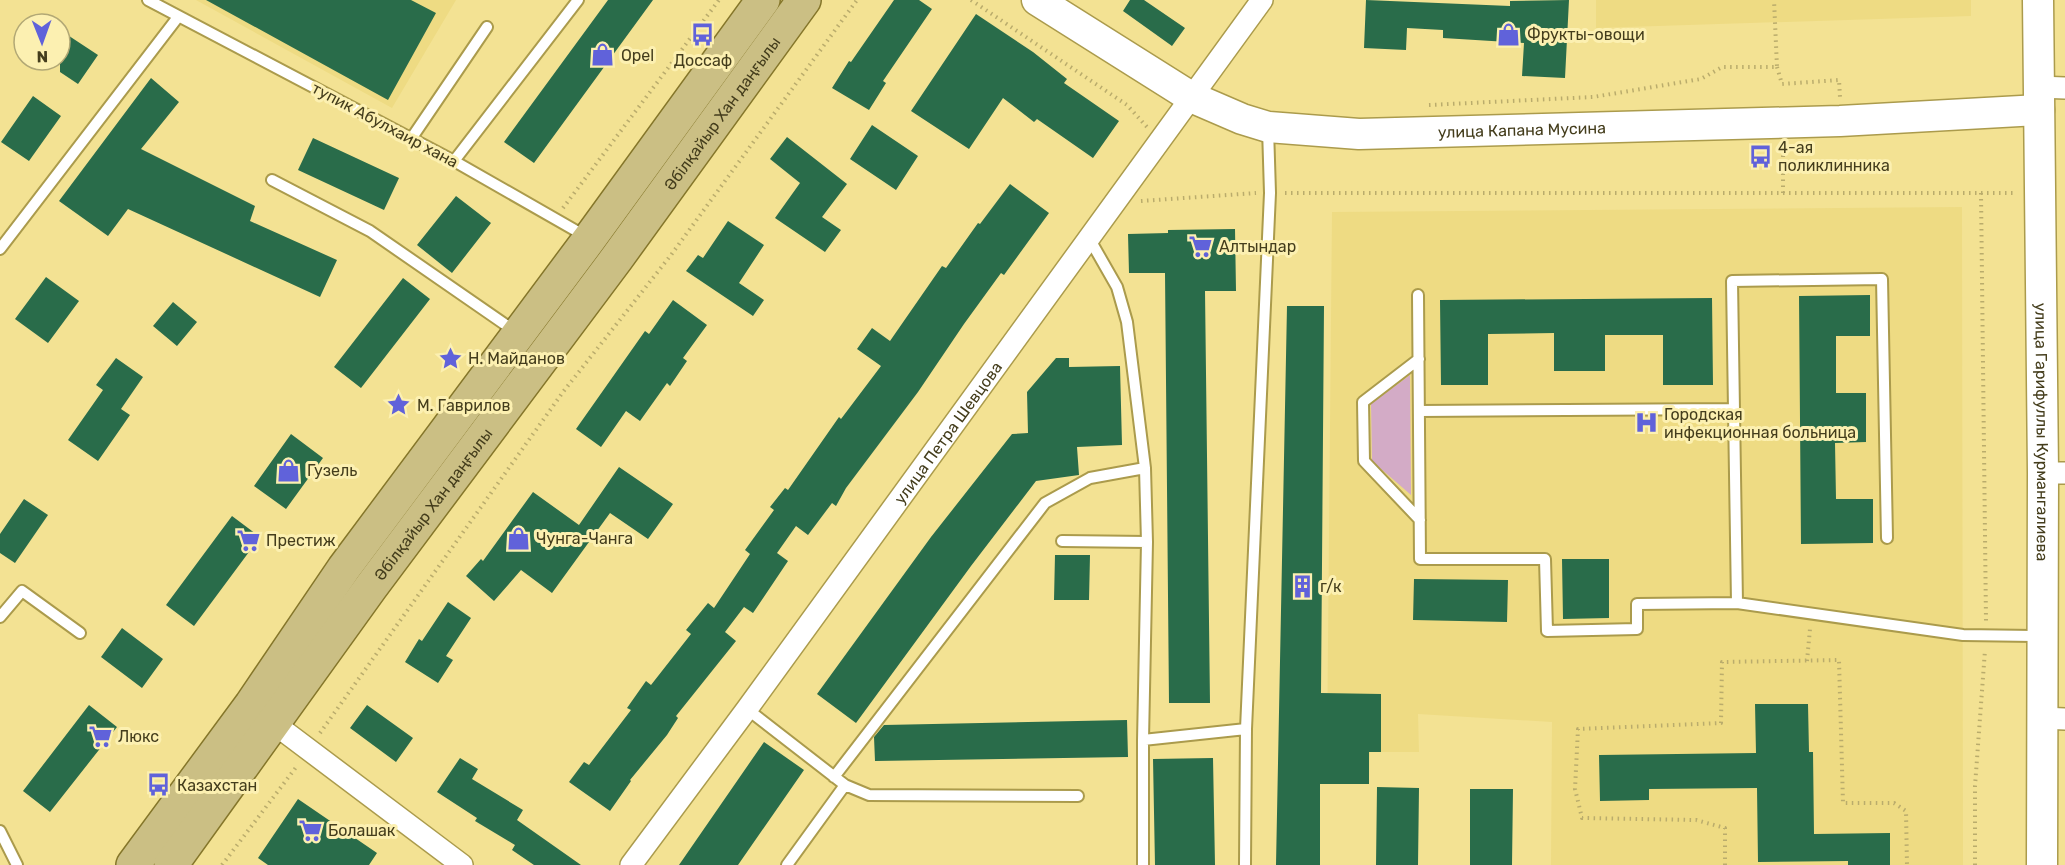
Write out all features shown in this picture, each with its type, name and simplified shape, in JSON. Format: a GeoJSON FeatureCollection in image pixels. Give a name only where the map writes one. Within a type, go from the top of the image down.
{"type":"FeatureCollection","features":[{"type":"Feature","properties":{"kind":"main road","name":"Әбілқайыр Хан даңғылы"},"geometry":{"type":"LineString","coordinates":[[171,865],[262,714],[344,568],[519,334],[603,248],[804,0]]}},
{"type":"Feature","properties":{"kind":"main road","name":"Әбілқайыр Хан даңғылы"},"geometry":{"type":"LineString","coordinates":[[133,865],[371,587],[603,248],[758,2]]}},
{"type":"Feature","properties":{"kind":"street","name":"улица Капана Мусина"},"geometry":{"type":"LineString","coordinates":[[1037,0],[1191,97],[1242,119],[1268,127],[1359,134],[1829,122],[2048,95]]}},
{"type":"Feature","properties":{"kind":"street","name":"улица Петра Шевцова"},"geometry":{"type":"LineString","coordinates":[[631,865],[1262,0]]}},
{"type":"Feature","properties":{"kind":"street","name":"улица Гарифуллы Курмангалиева"},"geometry":{"type":"LineString","coordinates":[[2038,0],[2048,95],[2040,193],[2054,473],[2042,636],[2054,718],[2042,865]]}},
{"type":"Feature","properties":{"kind":"street"},"geometry":{"type":"LineString","coordinates":[[262,714],[308,751],[462,865]]}},
{"type":"Feature","properties":{"kind":"lane","name":"тупик Абулхаир хана"},"geometry":{"type":"LineString","coordinates":[[148,0],[454,162],[555,218],[603,248]]}},
{"type":"Feature","properties":{"kind":"lane"},"geometry":{"type":"LineString","coordinates":[[454,162],[578,0]]}},
{"type":"Feature","properties":{"kind":"lane"},"geometry":{"type":"LineString","coordinates":[[0,249],[178,16]]}},
{"type":"Feature","properties":{"kind":"lane"},"geometry":{"type":"LineString","coordinates":[[411,139],[487,27]]}},
{"type":"Feature","properties":{"kind":"lane"},"geometry":{"type":"LineString","coordinates":[[1245,865],[1246,729],[1270,193],[1268,127]]}},
{"type":"Feature","properties":{"kind":"lane"},"geometry":{"type":"LineString","coordinates":[[272,180],[370,231],[519,334]]}},
{"type":"Feature","properties":{"kind":"lane"},"geometry":{"type":"LineString","coordinates":[[1089,238],[1117,287],[1127,322],[1145,468],[1148,542],[1143,740],[1143,865]]}},
{"type":"Feature","properties":{"kind":"lane"},"geometry":{"type":"LineString","coordinates":[[1737,603],[1731,281],[1882,279],[1887,538]]}},
{"type":"Feature","properties":{"kind":"lane"},"geometry":{"type":"LineString","coordinates":[[1418,295],[1420,560],[1545,559],[1547,631],[1637,629],[1637,604],[1737,603],[1963,635],[2042,636]]}},
{"type":"Feature","properties":{"kind":"lane"},"geometry":{"type":"LineString","coordinates":[[1419,359],[1363,402],[1364,461],[1420,520]]}},
{"type":"Feature","properties":{"kind":"lane"},"geometry":{"type":"LineString","coordinates":[[1419,411],[1734,410]]}},
{"type":"Feature","properties":{"kind":"lane"},"geometry":{"type":"LineString","coordinates":[[834,777],[1045,503],[1090,478],[1145,468]]}},
{"type":"Feature","properties":{"kind":"lane"},"geometry":{"type":"LineString","coordinates":[[1062,541],[1148,542]]}},
{"type":"Feature","properties":{"kind":"lane"},"geometry":{"type":"LineString","coordinates":[[0,617],[22,591],[80,633]]}},
{"type":"Feature","properties":{"kind":"lane"},"geometry":{"type":"LineString","coordinates":[[747,709],[844,785],[869,795],[1078,796]]}},
{"type":"Feature","properties":{"kind":"lane"},"geometry":{"type":"LineString","coordinates":[[1143,740],[1246,729]]}},
{"type":"Feature","properties":{"kind":"lane"},"geometry":{"type":"LineString","coordinates":[[787,865],[844,785]]}},
{"type":"Feature","properties":{"kind":"lane"},"geometry":{"type":"LineString","coordinates":[[0,831],[17,865]]}},
{"type":"Feature","properties":{"kind":"path"},"geometry":{"type":"LineString","coordinates":[[555,218],[719,0]]}},
{"type":"Feature","properties":{"kind":"path"},"geometry":{"type":"LineString","coordinates":[[222,865],[308,751],[563,392],[671,255],[856,0]]}},
{"type":"Feature","properties":{"kind":"path"},"geometry":{"type":"LineString","coordinates":[[971,0],[1127,105],[1160,141]]}},
{"type":"Feature","properties":{"kind":"path"},"geometry":{"type":"LineString","coordinates":[[1425,105],[1593,97],[1701,79],[1722,67],[1777,67],[1774,0]]}},
{"type":"Feature","properties":{"kind":"path"},"geometry":{"type":"LineString","coordinates":[[1116,202],[1270,193],[2040,193]]}},
{"type":"Feature","properties":{"kind":"path"},"geometry":{"type":"LineString","coordinates":[[1975,865],[1975,786],[1986,636],[1981,193]]}},
{"type":"Feature","properties":{"kind":"path"},"geometry":{"type":"LineString","coordinates":[[1807,661],[1812,614]]}},
{"type":"Feature","properties":{"kind":"path"},"geometry":{"type":"LineString","coordinates":[[1725,865],[1725,828],[1696,820],[1582,818],[1575,789],[1578,729],[1721,723],[1722,662],[1839,660],[1843,803],[1894,803],[1906,811],[1907,865]]}},
{"type":"Feature","properties":{"kind":"shaded area"},"geometry":{"type":"Polygon","coordinates":[[[196,0],[456,0],[392,108],[196,0]]]}},
{"type":"Feature","properties":{"kind":"shaded area"},"geometry":{"type":"Polygon","coordinates":[[[1596,0],[1971,0],[1971,16],[1596,28],[1596,0]]]}},
{"type":"Feature","properties":{"kind":"shaded area","name":"Городская инфекционная больница"},"geometry":{"type":"Polygon","coordinates":[[[1962,207],[1963,865],[1551,865],[1552,722],[1418,714],[1419,752],[1370,752],[1369,784],[1347,784],[1327,752],[1332,212],[1962,207]]]}},
{"type":"Feature","properties":{"kind":"shaded area"},"geometry":{"type":"Polygon","coordinates":[[[1410,375],[1411,495],[1372,461],[1371,404],[1410,375]]]}},
{"type":"Feature","properties":{"kind":"building"},"geometry":{"type":"Polygon","coordinates":[[[206,0],[411,0],[436,13],[388,100],[206,0]]]}},
{"type":"Feature","properties":{"kind":"building"},"geometry":{"type":"Polygon","coordinates":[[[608,0],[653,0],[534,163],[504,142],[608,0]]]}},
{"type":"Feature","properties":{"kind":"building"},"geometry":{"type":"Polygon","coordinates":[[[894,0],[919,0],[932,9],[883,81],[886,83],[869,110],[832,88],[894,0]]]}},
{"type":"Feature","properties":{"kind":"building"},"geometry":{"type":"Polygon","coordinates":[[[1130,0],[1144,0],[1185,28],[1172,46],[1123,11],[1130,0]]]}},
{"type":"Feature","properties":{"kind":"building"},"geometry":{"type":"Polygon","coordinates":[[[1366,0],[1510,6],[1510,1],[1569,0],[1565,78],[1522,76],[1524,43],[1443,38],[1443,30],[1407,28],[1406,50],[1364,48],[1366,0]]]}},
{"type":"Feature","properties":{"kind":"building"},"geometry":{"type":"Polygon","coordinates":[[[976,14],[1033,52],[1067,79],[1064,83],[1119,121],[1093,158],[1037,119],[1034,122],[1003,98],[969,149],[911,111],[976,14]]]}},
{"type":"Feature","properties":{"kind":"building"},"geometry":{"type":"Polygon","coordinates":[[[72,38],[98,55],[78,84],[60,72],[72,72],[72,38]]]}},
{"type":"Feature","properties":{"kind":"building"},"geometry":{"type":"Polygon","coordinates":[[[151,78],[179,102],[141,149],[255,206],[250,221],[337,260],[320,297],[128,209],[108,236],[59,201],[151,78]]]}},
{"type":"Feature","properties":{"kind":"building"},"geometry":{"type":"Polygon","coordinates":[[[33,96],[61,116],[29,161],[1,142],[33,96]]]}},
{"type":"Feature","properties":{"kind":"building"},"geometry":{"type":"Polygon","coordinates":[[[872,125],[918,156],[896,190],[850,159],[872,125]]]}},
{"type":"Feature","properties":{"kind":"building"},"geometry":{"type":"Polygon","coordinates":[[[787,137],[847,184],[822,217],[841,230],[825,252],[775,218],[800,183],[770,159],[787,137]]]}},
{"type":"Feature","properties":{"kind":"building"},"geometry":{"type":"Polygon","coordinates":[[[313,138],[399,178],[384,210],[298,170],[313,138]]]}},
{"type":"Feature","properties":{"kind":"building"},"geometry":{"type":"Polygon","coordinates":[[[1010,184],[1049,213],[1004,275],[1001,273],[918,392],[846,488],[836,506],[832,503],[808,535],[796,526],[777,553],[788,561],[753,613],[744,607],[725,632],[736,641],[676,716],[678,718],[667,735],[630,780],[610,811],[569,782],[584,762],[589,765],[631,710],[627,708],[646,681],[651,685],[691,634],[686,630],[708,603],[714,608],[750,554],[745,550],[774,510],[770,507],[785,488],[788,490],[839,417],[841,419],[881,366],[857,349],[872,328],[890,341],[942,266],[946,268],[978,223],[980,224],[1010,184]]]}},
{"type":"Feature","properties":{"kind":"building"},"geometry":{"type":"Polygon","coordinates":[[[456,196],[491,223],[452,273],[417,245],[456,196]]]}},
{"type":"Feature","properties":{"kind":"building"},"geometry":{"type":"Polygon","coordinates":[[[728,221],[764,245],[739,283],[764,300],[753,316],[686,271],[698,255],[703,258],[728,221]]]}},
{"type":"Feature","properties":{"kind":"building"},"geometry":{"type":"Polygon","coordinates":[[[1235,229],[1236,291],[1205,291],[1210,703],[1169,703],[1165,273],[1129,273],[1128,234],[1168,233],[1168,230],[1235,229]]]}},
{"type":"Feature","properties":{"kind":"building"},"geometry":{"type":"Polygon","coordinates":[[[46,277],[79,301],[48,343],[15,319],[46,277]]]}},
{"type":"Feature","properties":{"kind":"building"},"geometry":{"type":"Polygon","coordinates":[[[403,278],[430,299],[361,388],[334,367],[403,278]]]}},
{"type":"Feature","properties":{"kind":"building"},"geometry":{"type":"Polygon","coordinates":[[[1870,295],[1870,336],[1836,336],[1836,393],[1866,393],[1866,442],[1835,443],[1836,499],[1873,499],[1873,543],[1801,544],[1799,296],[1870,295]]]}},
{"type":"Feature","properties":{"kind":"building"},"geometry":{"type":"Polygon","coordinates":[[[1712,298],[1713,385],[1663,385],[1663,335],[1605,335],[1605,371],[1554,371],[1554,333],[1488,334],[1488,385],[1441,385],[1440,300],[1712,298]]]}},
{"type":"Feature","properties":{"kind":"building"},"geometry":{"type":"Polygon","coordinates":[[[673,300],[707,325],[683,358],[687,361],[670,386],[667,383],[640,421],[626,411],[601,447],[576,429],[645,331],[649,334],[673,300]]]}},
{"type":"Feature","properties":{"kind":"building"},"geometry":{"type":"Polygon","coordinates":[[[173,302],[197,322],[177,346],[153,326],[173,302]]]}},
{"type":"Feature","properties":{"kind":"building","name":"г/к"},"geometry":{"type":"Polygon","coordinates":[[[1287,306],[1324,306],[1321,693],[1381,694],[1381,752],[1369,752],[1369,784],[1320,784],[1320,865],[1276,865],[1287,306]]]}},
{"type":"Feature","properties":{"kind":"building"},"geometry":{"type":"Polygon","coordinates":[[[116,358],[143,377],[121,409],[130,415],[98,461],[68,440],[103,390],[96,385],[116,358]]]}},
{"type":"Feature","properties":{"kind":"building"},"geometry":{"type":"Polygon","coordinates":[[[1056,358],[1069,358],[1069,367],[1120,366],[1122,445],[1077,447],[1079,475],[1036,481],[856,723],[817,694],[931,537],[1012,434],[1028,433],[1027,392],[1056,358]]]}},
{"type":"Feature","properties":{"kind":"building"},"geometry":{"type":"Polygon","coordinates":[[[291,434],[323,458],[286,509],[254,486],[291,434]]]}},
{"type":"Feature","properties":{"kind":"building"},"geometry":{"type":"Polygon","coordinates":[[[619,467],[673,504],[648,539],[610,513],[552,593],[521,570],[494,601],[466,576],[481,559],[483,561],[533,492],[579,525],[619,467]]]}},
{"type":"Feature","properties":{"kind":"building"},"geometry":{"type":"Polygon","coordinates":[[[24,499],[48,515],[15,563],[0,553],[0,534],[24,499]]]}},
{"type":"Feature","properties":{"kind":"building"},"geometry":{"type":"Polygon","coordinates":[[[232,516],[260,537],[194,626],[166,605],[232,516]]]}},
{"type":"Feature","properties":{"kind":"building"},"geometry":{"type":"Polygon","coordinates":[[[1055,555],[1090,555],[1089,600],[1054,600],[1055,555]]]}},
{"type":"Feature","properties":{"kind":"building"},"geometry":{"type":"Polygon","coordinates":[[[1562,559],[1609,559],[1609,618],[1563,619],[1562,559]]]}},
{"type":"Feature","properties":{"kind":"building"},"geometry":{"type":"Polygon","coordinates":[[[1414,579],[1508,580],[1507,622],[1413,620],[1414,579]]]}},
{"type":"Feature","properties":{"kind":"building"},"geometry":{"type":"Polygon","coordinates":[[[448,602],[471,618],[446,656],[453,660],[438,683],[405,662],[419,639],[422,641],[448,602]]]}},
{"type":"Feature","properties":{"kind":"building"},"geometry":{"type":"Polygon","coordinates":[[[122,628],[163,659],[142,688],[101,657],[122,628]]]}},
{"type":"Feature","properties":{"kind":"building"},"geometry":{"type":"Polygon","coordinates":[[[1755,704],[1808,704],[1809,752],[1813,752],[1814,834],[1890,833],[1890,865],[1848,865],[1848,861],[1758,862],[1757,788],[1649,789],[1649,800],[1600,801],[1599,755],[1756,753],[1755,704]]]}},
{"type":"Feature","properties":{"kind":"building"},"geometry":{"type":"Polygon","coordinates":[[[89,705],[117,727],[50,812],[23,791],[89,705]]]}},
{"type":"Feature","properties":{"kind":"building"},"geometry":{"type":"Polygon","coordinates":[[[367,705],[413,738],[396,762],[350,728],[367,705]]]}},
{"type":"Feature","properties":{"kind":"building"},"geometry":{"type":"Polygon","coordinates":[[[1127,720],[1128,757],[875,761],[874,737],[884,725],[1127,720]]]}},
{"type":"Feature","properties":{"kind":"building"},"geometry":{"type":"Polygon","coordinates":[[[764,742],[804,770],[738,865],[679,865],[764,742]]]}},
{"type":"Feature","properties":{"kind":"building"},"geometry":{"type":"Polygon","coordinates":[[[460,758],[478,769],[472,779],[523,810],[517,820],[581,865],[534,865],[512,850],[515,845],[475,821],[477,818],[437,792],[460,758]]]}},
{"type":"Feature","properties":{"kind":"building"},"geometry":{"type":"Polygon","coordinates":[[[1213,758],[1215,865],[1155,865],[1153,759],[1213,758]]]}},
{"type":"Feature","properties":{"kind":"building"},"geometry":{"type":"Polygon","coordinates":[[[1377,787],[1419,788],[1418,865],[1376,865],[1377,787]]]}},
{"type":"Feature","properties":{"kind":"building"},"geometry":{"type":"Polygon","coordinates":[[[1470,789],[1513,789],[1512,865],[1470,865],[1470,789]]]}},
{"type":"Feature","properties":{"kind":"building","name":"Болашак"},"geometry":{"type":"Polygon","coordinates":[[[298,799],[377,853],[369,865],[268,865],[258,858],[298,799]]]}},
{"type":"Feature","properties":{"kind":"place","name":"Фрукты-овощи"},"geometry":{"type":"Point","coordinates":[1509,34]}},
{"type":"Feature","properties":{"kind":"place","name":"Доссаф"},"geometry":{"type":"Point","coordinates":[703,35]}},
{"type":"Feature","properties":{"kind":"place","name":"Opel"},"geometry":{"type":"Point","coordinates":[603,55]}},
{"type":"Feature","properties":{"kind":"place","name":"4-ая поликлинника"},"geometry":{"type":"Point","coordinates":[1760,156]}},
{"type":"Feature","properties":{"kind":"place","name":"Алтындар"},"geometry":{"type":"Point","coordinates":[1201,246]}},
{"type":"Feature","properties":{"kind":"place","name":"Н. Майданов"},"geometry":{"type":"Point","coordinates":[450,358]}},
{"type":"Feature","properties":{"kind":"place","name":"М. Гаврилов"},"geometry":{"type":"Point","coordinates":[399,405]}},
{"type":"Feature","properties":{"kind":"place","name":"Городская инфекционная больница"},"geometry":{"type":"Point","coordinates":[1646,423]}},
{"type":"Feature","properties":{"kind":"place","name":"Гузель"},"geometry":{"type":"Point","coordinates":[289,470]}},
{"type":"Feature","properties":{"kind":"place","name":"Чунга-Чанга"},"geometry":{"type":"Point","coordinates":[518,538]}},
{"type":"Feature","properties":{"kind":"place","name":"Престиж"},"geometry":{"type":"Point","coordinates":[248,540]}},
{"type":"Feature","properties":{"kind":"place","name":"г/к"},"geometry":{"type":"Point","coordinates":[1302,586]}},
{"type":"Feature","properties":{"kind":"place","name":"Люкс"},"geometry":{"type":"Point","coordinates":[100,736]}},
{"type":"Feature","properties":{"kind":"place","name":"Казахстан"},"geometry":{"type":"Point","coordinates":[159,785]}},
{"type":"Feature","properties":{"kind":"place","name":"Болашак"},"geometry":{"type":"Point","coordinates":[310,830]}}]}
